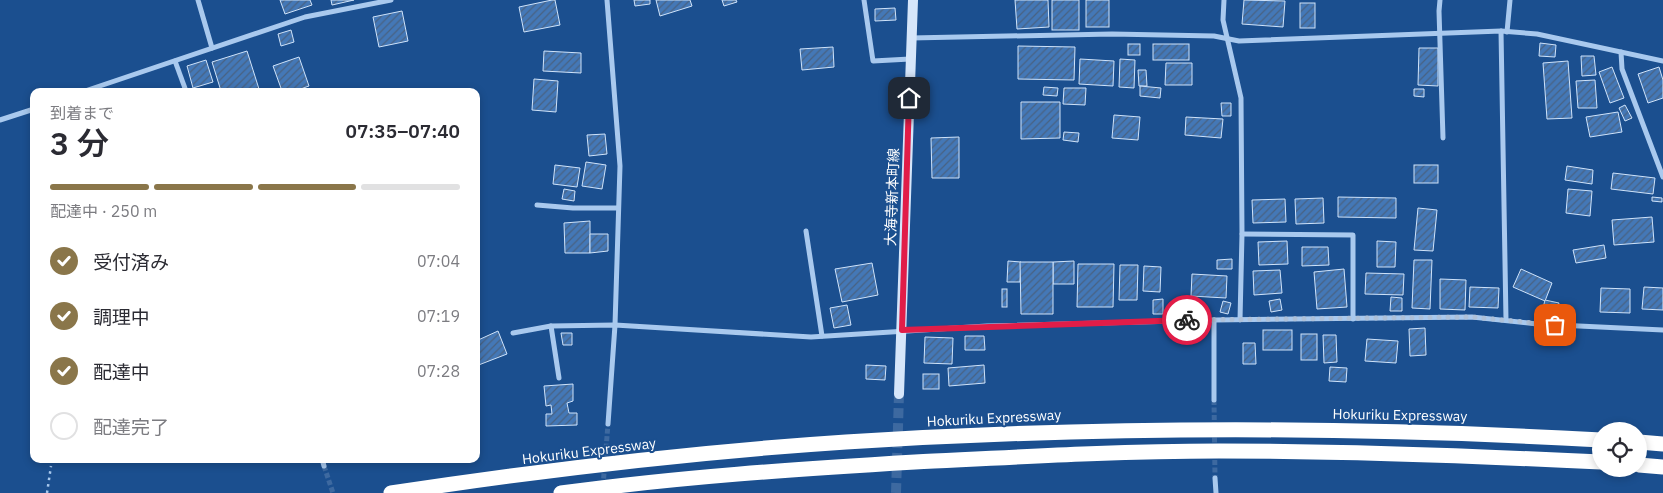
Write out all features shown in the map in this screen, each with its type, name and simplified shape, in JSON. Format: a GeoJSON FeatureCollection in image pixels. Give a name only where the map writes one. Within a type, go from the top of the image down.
{"type":"FeatureCollection","features":[{"type":"Feature","properties":{"kind":"highway","name":"Hokuriku Expressway"},"geometry":{"type":"LineString","coordinates":[[391,493],[469,481],[718,453],[843,442],[961,436],[1088,431],[1223,429],[1475,433],[1592,440]]}},
{"type":"Feature","properties":{"kind":"highway"},"geometry":{"type":"LineString","coordinates":[[1647,443],[1663,444]]}},
{"type":"Feature","properties":{"kind":"highway"},"geometry":{"type":"LineString","coordinates":[[560,493],[718,476],[837,466],[1085,454],[1219,451],[1348,452],[1592,462]]}},
{"type":"Feature","properties":{"kind":"highway"},"geometry":{"type":"LineString","coordinates":[[1647,466],[1663,467]]}},
{"type":"Feature","properties":{"kind":"main road","name":"大海寺新本町線"},"geometry":{"type":"LineString","coordinates":[[899,394],[913,0]]}},
{"type":"Feature","properties":{"kind":"street"},"geometry":{"type":"LineString","coordinates":[[198,0],[212,48]]}},
{"type":"Feature","properties":{"kind":"street"},"geometry":{"type":"LineString","coordinates":[[94,88],[305,17],[390,0]]}},
{"type":"Feature","properties":{"kind":"street"},"geometry":{"type":"LineString","coordinates":[[607,0],[620,166],[615,325],[608,424]]}},
{"type":"Feature","properties":{"kind":"street"},"geometry":{"type":"LineString","coordinates":[[864,0],[873,61],[910,59]]}},
{"type":"Feature","properties":{"kind":"street"},"geometry":{"type":"LineString","coordinates":[[1224,0],[1223,20],[1241,98],[1242,234],[1240,320]]}},
{"type":"Feature","properties":{"kind":"street"},"geometry":{"type":"LineString","coordinates":[[1440,0],[1443,138]]}},
{"type":"Feature","properties":{"kind":"street"},"geometry":{"type":"LineString","coordinates":[[1506,320],[1504,32],[1510,0]]}},
{"type":"Feature","properties":{"kind":"street"},"geometry":{"type":"LineString","coordinates":[[911,38],[1112,34],[1214,36],[1239,41],[1504,32],[1537,34],[1663,61]]}},
{"type":"Feature","properties":{"kind":"street"},"geometry":{"type":"LineString","coordinates":[[1621,52],[1622,69],[1663,177]]}},
{"type":"Feature","properties":{"kind":"street"},"geometry":{"type":"LineString","coordinates":[[175,61],[185,88]]}},
{"type":"Feature","properties":{"kind":"street"},"geometry":{"type":"LineString","coordinates":[[0,120],[30,109]]}},
{"type":"Feature","properties":{"kind":"street"},"geometry":{"type":"LineString","coordinates":[[537,205],[573,208],[618,208]]}},
{"type":"Feature","properties":{"kind":"street"},"geometry":{"type":"LineString","coordinates":[[806,231],[822,336]]}},
{"type":"Feature","properties":{"kind":"street"},"geometry":{"type":"LineString","coordinates":[[1242,234],[1353,235],[1353,319]]}},
{"type":"Feature","properties":{"kind":"street"},"geometry":{"type":"LineString","coordinates":[[513,333],[551,326],[615,325],[822,336],[902,330],[1214,320],[1472,317],[1538,324],[1663,330]]}},
{"type":"Feature","properties":{"kind":"street"},"geometry":{"type":"LineString","coordinates":[[1214,320],[1214,400]]}},
{"type":"Feature","properties":{"kind":"street"},"geometry":{"type":"LineString","coordinates":[[551,326],[559,378]]}},
{"type":"Feature","properties":{"kind":"street"},"geometry":{"type":"LineString","coordinates":[[1215,478],[1216,493]]}},
{"type":"Feature","properties":{"kind":"path"},"geometry":{"type":"LineString","coordinates":[[47,493],[51,466]]}},
{"type":"Feature","properties":{"kind":"building"},"geometry":{"type":"Polygon","coordinates":[[[280,0],[310,0],[312,5],[285,14],[280,0]]]}},
{"type":"Feature","properties":{"kind":"building"},"geometry":{"type":"Polygon","coordinates":[[[331,0],[354,0],[332,5],[331,0]]]}},
{"type":"Feature","properties":{"kind":"building"},"geometry":{"type":"Polygon","coordinates":[[[555,0],[560,25],[524,32],[519,7],[555,0]]]}},
{"type":"Feature","properties":{"kind":"building"},"geometry":{"type":"Polygon","coordinates":[[[634,0],[650,0],[650,4],[635,6],[634,0]]]}},
{"type":"Feature","properties":{"kind":"building"},"geometry":{"type":"Polygon","coordinates":[[[656,0],[690,0],[692,6],[660,16],[656,0]]]}},
{"type":"Feature","properties":{"kind":"building"},"geometry":{"type":"Polygon","coordinates":[[[722,0],[736,0],[737,2],[724,6],[722,0]]]}},
{"type":"Feature","properties":{"kind":"building"},"geometry":{"type":"Polygon","coordinates":[[[1015,0],[1048,0],[1049,27],[1017,29],[1015,0]]]}},
{"type":"Feature","properties":{"kind":"building"},"geometry":{"type":"Polygon","coordinates":[[[1052,0],[1079,0],[1079,30],[1052,30],[1052,0]]]}},
{"type":"Feature","properties":{"kind":"building"},"geometry":{"type":"Polygon","coordinates":[[[1086,0],[1109,0],[1109,27],[1086,27],[1086,0]]]}},
{"type":"Feature","properties":{"kind":"building"},"geometry":{"type":"Polygon","coordinates":[[[1244,0],[1285,1],[1283,27],[1242,24],[1244,0]]]}},
{"type":"Feature","properties":{"kind":"building"},"geometry":{"type":"Polygon","coordinates":[[[1300,3],[1315,3],[1315,28],[1300,28],[1300,3]]]}},
{"type":"Feature","properties":{"kind":"building"},"geometry":{"type":"Polygon","coordinates":[[[895,8],[896,20],[875,21],[875,9],[895,8]]]}},
{"type":"Feature","properties":{"kind":"building"},"geometry":{"type":"Polygon","coordinates":[[[402,11],[408,41],[379,47],[373,17],[402,11]]]}},
{"type":"Feature","properties":{"kind":"building"},"geometry":{"type":"Polygon","coordinates":[[[291,30],[294,42],[281,46],[278,34],[291,30]]]}},
{"type":"Feature","properties":{"kind":"building"},"geometry":{"type":"Polygon","coordinates":[[[1540,43],[1556,45],[1555,57],[1539,56],[1540,43]]]}},
{"type":"Feature","properties":{"kind":"building"},"geometry":{"type":"Polygon","coordinates":[[[1128,44],[1140,44],[1140,55],[1128,55],[1128,44]]]}},
{"type":"Feature","properties":{"kind":"building"},"geometry":{"type":"Polygon","coordinates":[[[1153,44],[1189,44],[1189,60],[1153,60],[1153,44]]]}},
{"type":"Feature","properties":{"kind":"building"},"geometry":{"type":"Polygon","coordinates":[[[1018,46],[1075,47],[1074,80],[1018,79],[1018,46]]]}},
{"type":"Feature","properties":{"kind":"building"},"geometry":{"type":"Polygon","coordinates":[[[833,47],[834,67],[802,70],[800,49],[833,47]]]}},
{"type":"Feature","properties":{"kind":"building"},"geometry":{"type":"Polygon","coordinates":[[[1419,48],[1438,48],[1438,86],[1418,85],[1419,48]]]}},
{"type":"Feature","properties":{"kind":"building"},"geometry":{"type":"Polygon","coordinates":[[[247,51],[259,88],[220,88],[212,62],[247,51]]]}},
{"type":"Feature","properties":{"kind":"building"},"geometry":{"type":"Polygon","coordinates":[[[544,51],[581,53],[581,73],[543,71],[544,51]]]}},
{"type":"Feature","properties":{"kind":"building"},"geometry":{"type":"Polygon","coordinates":[[[1581,56],[1594,56],[1596,75],[1582,76],[1581,56]]]}},
{"type":"Feature","properties":{"kind":"building"},"geometry":{"type":"Polygon","coordinates":[[[299,57],[309,86],[303,88],[281,88],[273,66],[299,57]]]}},
{"type":"Feature","properties":{"kind":"building"},"geometry":{"type":"Polygon","coordinates":[[[1080,59],[1114,61],[1113,86],[1079,84],[1080,59]]]}},
{"type":"Feature","properties":{"kind":"building"},"geometry":{"type":"Polygon","coordinates":[[[1120,59],[1135,60],[1134,88],[1119,87],[1120,59]]]}},
{"type":"Feature","properties":{"kind":"building"},"geometry":{"type":"Polygon","coordinates":[[[206,60],[213,82],[193,88],[187,66],[206,60]]]}},
{"type":"Feature","properties":{"kind":"building"},"geometry":{"type":"Polygon","coordinates":[[[1568,61],[1572,118],[1547,119],[1543,63],[1568,61]]]}},
{"type":"Feature","properties":{"kind":"building"},"geometry":{"type":"Polygon","coordinates":[[[1166,63],[1192,63],[1192,85],[1165,85],[1166,63]]]}},
{"type":"Feature","properties":{"kind":"building"},"geometry":{"type":"Polygon","coordinates":[[[1612,67],[1624,98],[1610,103],[1599,72],[1612,67]]]}},
{"type":"Feature","properties":{"kind":"building"},"geometry":{"type":"Polygon","coordinates":[[[1659,67],[1663,80],[1663,98],[1648,103],[1638,74],[1659,67]]]}},
{"type":"Feature","properties":{"kind":"building"},"geometry":{"type":"Polygon","coordinates":[[[1138,70],[1146,70],[1147,86],[1139,86],[1138,70]]]}},
{"type":"Feature","properties":{"kind":"building"},"geometry":{"type":"Polygon","coordinates":[[[534,79],[558,81],[556,112],[532,110],[534,79]]]}},
{"type":"Feature","properties":{"kind":"building"},"geometry":{"type":"Polygon","coordinates":[[[1595,80],[1597,108],[1578,108],[1576,81],[1595,80]]]}},
{"type":"Feature","properties":{"kind":"building"},"geometry":{"type":"Polygon","coordinates":[[[1140,86],[1161,88],[1160,98],[1140,96],[1140,86]]]}},
{"type":"Feature","properties":{"kind":"building"},"geometry":{"type":"Polygon","coordinates":[[[1044,87],[1058,88],[1057,96],[1043,95],[1044,87]]]}},
{"type":"Feature","properties":{"kind":"building"},"geometry":{"type":"Polygon","coordinates":[[[1064,88],[1086,88],[1085,105],[1063,104],[1064,88]]]}},
{"type":"Feature","properties":{"kind":"building"},"geometry":{"type":"Polygon","coordinates":[[[1414,89],[1424,89],[1424,97],[1414,96],[1414,89]]]}},
{"type":"Feature","properties":{"kind":"building"},"geometry":{"type":"Polygon","coordinates":[[[1021,102],[1060,102],[1060,138],[1021,139],[1021,102]]]}},
{"type":"Feature","properties":{"kind":"building"},"geometry":{"type":"Polygon","coordinates":[[[1221,103],[1231,103],[1231,116],[1222,116],[1221,103]]]}},
{"type":"Feature","properties":{"kind":"building"},"geometry":{"type":"Polygon","coordinates":[[[1625,105],[1632,118],[1625,121],[1619,108],[1625,105]]]}},
{"type":"Feature","properties":{"kind":"building"},"geometry":{"type":"Polygon","coordinates":[[[1618,112],[1622,132],[1590,137],[1586,117],[1618,112]]]}},
{"type":"Feature","properties":{"kind":"building"},"geometry":{"type":"Polygon","coordinates":[[[1114,115],[1140,117],[1138,140],[1112,138],[1114,115]]]}},
{"type":"Feature","properties":{"kind":"building"},"geometry":{"type":"Polygon","coordinates":[[[1186,117],[1223,119],[1221,138],[1185,135],[1186,117]]]}},
{"type":"Feature","properties":{"kind":"building"},"geometry":{"type":"Polygon","coordinates":[[[1064,132],[1079,133],[1078,142],[1063,140],[1064,132]]]}},
{"type":"Feature","properties":{"kind":"building"},"geometry":{"type":"Polygon","coordinates":[[[605,134],[607,154],[589,156],[587,135],[605,134]]]}},
{"type":"Feature","properties":{"kind":"building"},"geometry":{"type":"Polygon","coordinates":[[[959,137],[959,178],[932,178],[931,138],[959,137]]]}},
{"type":"Feature","properties":{"kind":"building"},"geometry":{"type":"Polygon","coordinates":[[[586,162],[606,165],[602,189],[582,186],[586,162]]]}},
{"type":"Feature","properties":{"kind":"building"},"geometry":{"type":"Polygon","coordinates":[[[555,165],[580,168],[577,187],[553,184],[555,165]]]}},
{"type":"Feature","properties":{"kind":"building"},"geometry":{"type":"Polygon","coordinates":[[[1414,165],[1438,165],[1438,183],[1414,183],[1414,165]]]}},
{"type":"Feature","properties":{"kind":"building"},"geometry":{"type":"Polygon","coordinates":[[[1567,166],[1593,170],[1592,184],[1565,180],[1567,166]]]}},
{"type":"Feature","properties":{"kind":"building"},"geometry":{"type":"Polygon","coordinates":[[[1613,173],[1655,178],[1653,194],[1611,189],[1613,173]]]}},
{"type":"Feature","properties":{"kind":"building"},"geometry":{"type":"Polygon","coordinates":[[[564,189],[575,191],[574,201],[562,199],[564,189]]]}},
{"type":"Feature","properties":{"kind":"building"},"geometry":{"type":"Polygon","coordinates":[[[1568,189],[1592,191],[1590,216],[1566,213],[1568,189]]]}},
{"type":"Feature","properties":{"kind":"building"},"geometry":{"type":"Polygon","coordinates":[[[1338,197],[1396,198],[1396,218],[1338,217],[1338,197]]]}},
{"type":"Feature","properties":{"kind":"building"},"geometry":{"type":"Polygon","coordinates":[[[1652,197],[1662,198],[1662,202],[1652,201],[1652,197]]]}},
{"type":"Feature","properties":{"kind":"building"},"geometry":{"type":"Polygon","coordinates":[[[1323,198],[1324,223],[1296,224],[1295,199],[1323,198]]]}},
{"type":"Feature","properties":{"kind":"building"},"geometry":{"type":"Polygon","coordinates":[[[1285,199],[1286,222],[1253,223],[1252,200],[1285,199]]]}},
{"type":"Feature","properties":{"kind":"building"},"geometry":{"type":"Polygon","coordinates":[[[1418,208],[1437,210],[1433,251],[1414,250],[1418,208]]]}},
{"type":"Feature","properties":{"kind":"building"},"geometry":{"type":"Polygon","coordinates":[[[1652,217],[1654,242],[1614,245],[1612,220],[1652,217]]]}},
{"type":"Feature","properties":{"kind":"building"},"geometry":{"type":"Polygon","coordinates":[[[590,221],[590,253],[565,253],[564,223],[590,221]]]}},
{"type":"Feature","properties":{"kind":"building"},"geometry":{"type":"Polygon","coordinates":[[[590,234],[608,234],[608,251],[590,253],[590,234]]]}},
{"type":"Feature","properties":{"kind":"building"},"geometry":{"type":"Polygon","coordinates":[[[1287,241],[1288,264],[1259,265],[1258,242],[1287,241]]]}},
{"type":"Feature","properties":{"kind":"building"},"geometry":{"type":"Polygon","coordinates":[[[1377,241],[1396,242],[1395,267],[1377,267],[1377,241]]]}},
{"type":"Feature","properties":{"kind":"building"},"geometry":{"type":"Polygon","coordinates":[[[1604,245],[1606,258],[1576,263],[1573,250],[1604,245]]]}},
{"type":"Feature","properties":{"kind":"building"},"geometry":{"type":"Polygon","coordinates":[[[1302,247],[1328,247],[1329,265],[1302,266],[1302,247]]]}},
{"type":"Feature","properties":{"kind":"building"},"geometry":{"type":"Polygon","coordinates":[[[1232,259],[1232,269],[1217,269],[1217,260],[1232,259]]]}},
{"type":"Feature","properties":{"kind":"building"},"geometry":{"type":"Polygon","coordinates":[[[1414,260],[1432,260],[1430,309],[1412,308],[1414,260]]]}},
{"type":"Feature","properties":{"kind":"building"},"geometry":{"type":"Polygon","coordinates":[[[1008,261],[1021,262],[1020,282],[1007,282],[1008,261]]]}},
{"type":"Feature","properties":{"kind":"building"},"geometry":{"type":"Polygon","coordinates":[[[1074,261],[1074,284],[1053,284],[1053,262],[1074,261]]]}},
{"type":"Feature","properties":{"kind":"building"},"geometry":{"type":"Polygon","coordinates":[[[1020,262],[1053,262],[1053,314],[1021,314],[1020,262]]]}},
{"type":"Feature","properties":{"kind":"building"},"geometry":{"type":"Polygon","coordinates":[[[872,263],[878,295],[842,302],[835,269],[872,263]]]}},
{"type":"Feature","properties":{"kind":"building"},"geometry":{"type":"Polygon","coordinates":[[[1078,264],[1114,264],[1113,307],[1077,307],[1078,264]]]}},
{"type":"Feature","properties":{"kind":"building"},"geometry":{"type":"Polygon","coordinates":[[[1120,265],[1138,265],[1137,300],[1119,300],[1120,265]]]}},
{"type":"Feature","properties":{"kind":"building"},"geometry":{"type":"Polygon","coordinates":[[[1144,266],[1161,267],[1160,292],[1143,291],[1144,266]]]}},
{"type":"Feature","properties":{"kind":"building"},"geometry":{"type":"Polygon","coordinates":[[[1344,269],[1347,307],[1317,309],[1314,272],[1344,269]]]}},
{"type":"Feature","properties":{"kind":"building"},"geometry":{"type":"Polygon","coordinates":[[[1521,269],[1552,283],[1545,301],[1513,287],[1521,269]]]}},
{"type":"Feature","properties":{"kind":"building"},"geometry":{"type":"Polygon","coordinates":[[[1280,270],[1282,293],[1254,295],[1253,271],[1280,270]]]}},
{"type":"Feature","properties":{"kind":"building"},"geometry":{"type":"Polygon","coordinates":[[[1366,273],[1404,274],[1403,295],[1365,294],[1366,273]]]}},
{"type":"Feature","properties":{"kind":"building"},"geometry":{"type":"Polygon","coordinates":[[[1192,274],[1227,276],[1226,298],[1191,296],[1192,274]]]}},
{"type":"Feature","properties":{"kind":"building"},"geometry":{"type":"Polygon","coordinates":[[[1440,279],[1466,280],[1465,310],[1440,309],[1440,279]]]}},
{"type":"Feature","properties":{"kind":"building"},"geometry":{"type":"Polygon","coordinates":[[[1470,287],[1499,288],[1498,308],[1469,307],[1470,287]]]}},
{"type":"Feature","properties":{"kind":"building"},"geometry":{"type":"Polygon","coordinates":[[[1644,287],[1663,288],[1663,310],[1642,309],[1644,287]]]}},
{"type":"Feature","properties":{"kind":"building"},"geometry":{"type":"Polygon","coordinates":[[[1601,288],[1630,289],[1630,313],[1600,312],[1601,288]]]}},
{"type":"Feature","properties":{"kind":"building"},"geometry":{"type":"Polygon","coordinates":[[[1002,289],[1007,289],[1007,307],[1002,307],[1002,289]]]}},
{"type":"Feature","properties":{"kind":"building"},"geometry":{"type":"Polygon","coordinates":[[[1391,297],[1402,298],[1402,311],[1390,311],[1391,297]]]}},
{"type":"Feature","properties":{"kind":"building"},"geometry":{"type":"Polygon","coordinates":[[[1163,299],[1163,314],[1153,314],[1153,300],[1163,299]]]}},
{"type":"Feature","properties":{"kind":"building"},"geometry":{"type":"Polygon","coordinates":[[[1280,299],[1282,310],[1271,312],[1269,301],[1280,299]]]}},
{"type":"Feature","properties":{"kind":"building"},"geometry":{"type":"Polygon","coordinates":[[[1545,300],[1559,303],[1555,319],[1541,316],[1545,300]]]}},
{"type":"Feature","properties":{"kind":"building"},"geometry":{"type":"Polygon","coordinates":[[[1223,301],[1231,303],[1228,314],[1220,312],[1223,301]]]}},
{"type":"Feature","properties":{"kind":"building"},"geometry":{"type":"Polygon","coordinates":[[[847,305],[851,325],[834,328],[830,308],[847,305]]]}},
{"type":"Feature","properties":{"kind":"building"},"geometry":{"type":"Polygon","coordinates":[[[1425,328],[1426,355],[1410,356],[1409,329],[1425,328]]]}},
{"type":"Feature","properties":{"kind":"building"},"geometry":{"type":"Polygon","coordinates":[[[1263,330],[1292,330],[1292,350],[1263,350],[1263,330]]]}},
{"type":"Feature","properties":{"kind":"building"},"geometry":{"type":"Polygon","coordinates":[[[498,331],[507,354],[480,364],[480,339],[498,331]]]}},
{"type":"Feature","properties":{"kind":"building"},"geometry":{"type":"Polygon","coordinates":[[[561,333],[572,333],[572,345],[563,345],[561,333]]]}},
{"type":"Feature","properties":{"kind":"building"},"geometry":{"type":"Polygon","coordinates":[[[1301,334],[1317,334],[1317,360],[1301,360],[1301,334]]]}},
{"type":"Feature","properties":{"kind":"building"},"geometry":{"type":"Polygon","coordinates":[[[1323,335],[1336,335],[1337,362],[1324,363],[1323,335]]]}},
{"type":"Feature","properties":{"kind":"building"},"geometry":{"type":"Polygon","coordinates":[[[965,336],[984,336],[985,350],[965,350],[965,336]]]}},
{"type":"Feature","properties":{"kind":"building"},"geometry":{"type":"Polygon","coordinates":[[[925,337],[953,338],[952,364],[924,363],[925,337]]]}},
{"type":"Feature","properties":{"kind":"building"},"geometry":{"type":"Polygon","coordinates":[[[1367,339],[1398,341],[1396,363],[1365,361],[1367,339]]]}},
{"type":"Feature","properties":{"kind":"building"},"geometry":{"type":"Polygon","coordinates":[[[1243,343],[1255,343],[1256,364],[1243,364],[1243,343]]]}},
{"type":"Feature","properties":{"kind":"building"},"geometry":{"type":"Polygon","coordinates":[[[866,365],[886,366],[885,380],[866,379],[866,365]]]}},
{"type":"Feature","properties":{"kind":"building"},"geometry":{"type":"Polygon","coordinates":[[[984,365],[985,383],[949,386],[948,368],[984,365]]]}},
{"type":"Feature","properties":{"kind":"building"},"geometry":{"type":"Polygon","coordinates":[[[1330,367],[1347,368],[1346,382],[1329,381],[1330,367]]]}},
{"type":"Feature","properties":{"kind":"building"},"geometry":{"type":"Polygon","coordinates":[[[923,374],[939,374],[939,389],[923,389],[923,374]]]}},
{"type":"Feature","properties":{"kind":"building"},"geometry":{"type":"Polygon","coordinates":[[[573,384],[573,401],[567,403],[569,413],[577,413],[577,425],[546,426],[546,414],[552,414],[551,405],[546,406],[544,386],[573,384]]]}},
{"type":"Feature","properties":{"kind":"tunnel"},"geometry":{"type":"LineString","coordinates":[[896,493],[899,394]]}},
{"type":"Feature","properties":{"kind":"tunnel"},"geometry":{"type":"LineString","coordinates":[[1214,400],[1215,478]]}},
{"type":"Feature","properties":{"kind":"tunnel"},"geometry":{"type":"LineString","coordinates":[[603,486],[608,424]]}},
{"type":"Feature","properties":{"kind":"tunnel"},"geometry":{"type":"LineString","coordinates":[[324,466],[333,493]]}},
{"type":"Feature","properties":{"kind":"way so far"},"geometry":{"type":"LineString","coordinates":[[1187,320],[1472,317],[1555,325]]}},
{"type":"Feature","properties":{"kind":"route"},"geometry":{"type":"LineString","coordinates":[[909,98],[902,330],[1187,320]]}}]}
